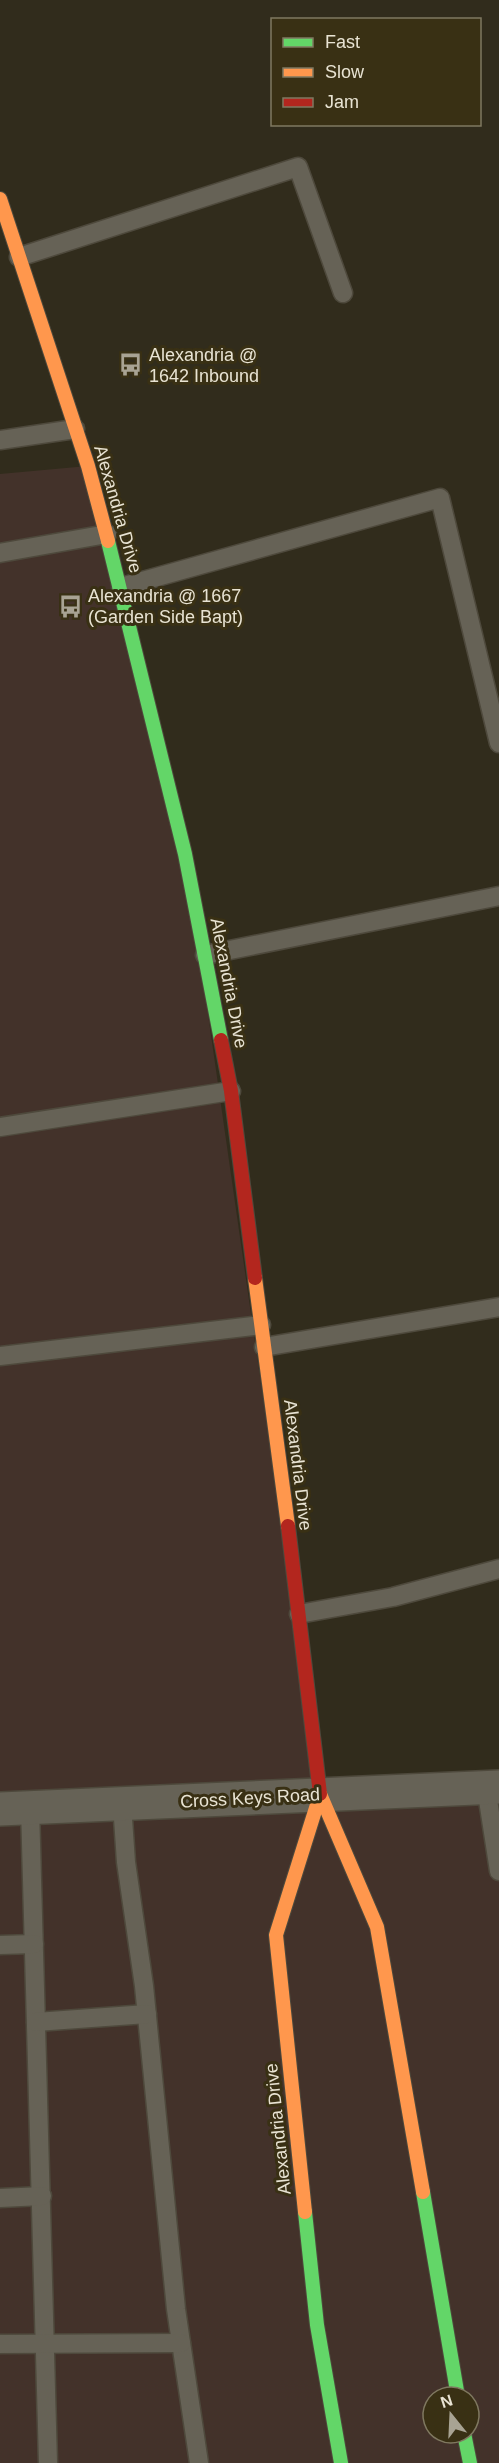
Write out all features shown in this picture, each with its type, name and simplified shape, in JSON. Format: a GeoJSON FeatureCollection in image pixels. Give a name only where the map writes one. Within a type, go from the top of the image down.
{"type":"FeatureCollection","features":[{"type":"Feature","properties":{"kind":"main road","name":"Alexandria Drive"},"geometry":{"type":"LineString","coordinates":[[0,200],[5,229],[19,257],[107,534],[180,832],[231,1091],[299,1614],[320,1795],[377,1927],[456,2385]]}},
{"type":"Feature","properties":{"kind":"main road","name":"Alexandria Drive"},"geometry":{"type":"LineString","coordinates":[[320,1795],[276,1935],[316,2325],[341,2463]]}},
{"type":"Feature","properties":{"kind":"main road"},"geometry":{"type":"LineString","coordinates":[[466,2445],[470,2463]]}},
{"type":"Feature","properties":{"kind":"street","name":"Cross Keys Road"},"geometry":{"type":"LineString","coordinates":[[15,1808],[493,1787]]}},
{"type":"Feature","properties":{"kind":"lane"},"geometry":{"type":"LineString","coordinates":[[19,257],[298,167],[343,293]]}},
{"type":"Feature","properties":{"kind":"lane"},"geometry":{"type":"LineString","coordinates":[[0,440],[75,429]]}},
{"type":"Feature","properties":{"kind":"lane"},"geometry":{"type":"LineString","coordinates":[[121,587],[440,498],[499,742]]}},
{"type":"Feature","properties":{"kind":"lane"},"geometry":{"type":"LineString","coordinates":[[0,553],[107,534]]}},
{"type":"Feature","properties":{"kind":"lane"},"geometry":{"type":"LineString","coordinates":[[205,955],[499,896]]}},
{"type":"Feature","properties":{"kind":"lane"},"geometry":{"type":"LineString","coordinates":[[0,1127],[231,1091]]}},
{"type":"Feature","properties":{"kind":"lane"},"geometry":{"type":"LineString","coordinates":[[264,1347],[499,1307]]}},
{"type":"Feature","properties":{"kind":"lane"},"geometry":{"type":"LineString","coordinates":[[0,1356],[261,1325]]}},
{"type":"Feature","properties":{"kind":"lane"},"geometry":{"type":"LineString","coordinates":[[299,1614],[393,1597],[499,1569]]}},
{"type":"Feature","properties":{"kind":"lane"},"geometry":{"type":"LineString","coordinates":[[493,1787],[499,1871]]}},
{"type":"Feature","properties":{"kind":"lane"},"geometry":{"type":"LineString","coordinates":[[122,1804],[126,1863],[147,2014],[181,2343],[200,2463]]}},
{"type":"Feature","properties":{"kind":"lane"},"geometry":{"type":"LineString","coordinates":[[15,1808],[34,1944],[48,2463]]}},
{"type":"Feature","properties":{"kind":"lane"},"geometry":{"type":"LineString","coordinates":[[0,1945],[34,1944]]}},
{"type":"Feature","properties":{"kind":"lane"},"geometry":{"type":"LineString","coordinates":[[36,2022],[147,2014]]}},
{"type":"Feature","properties":{"kind":"lane"},"geometry":{"type":"LineString","coordinates":[[0,2198],[42,2196]]}},
{"type":"Feature","properties":{"kind":"lane"},"geometry":{"type":"LineString","coordinates":[[0,2344],[181,2343]]}},
{"type":"Feature","properties":{"kind":"shaded area"},"geometry":{"type":"Polygon","coordinates":[[[88,466],[185,854],[320,1795],[499,1787],[499,2463],[0,2463],[0,474],[88,466]]]}},
{"type":"Feature","properties":{"kind":"traffic: fast"},"geometry":{"type":"LineString","coordinates":[[108,541],[185,854],[221,1040]]}},
{"type":"Feature","properties":{"kind":"traffic: fast"},"geometry":{"type":"LineString","coordinates":[[423,2192],[456,2385]]}},
{"type":"Feature","properties":{"kind":"traffic: fast"},"geometry":{"type":"LineString","coordinates":[[305,2212],[317,2325],[341,2463]]}},
{"type":"Feature","properties":{"kind":"traffic: fast"},"geometry":{"type":"LineString","coordinates":[[466,2445],[470,2463]]}},
{"type":"Feature","properties":{"kind":"traffic: slow"},"geometry":{"type":"LineString","coordinates":[[0,199],[88,466],[108,541]]}},
{"type":"Feature","properties":{"kind":"traffic: slow"},"geometry":{"type":"LineString","coordinates":[[255,1278],[288,1526]]}},
{"type":"Feature","properties":{"kind":"traffic: slow"},"geometry":{"type":"LineString","coordinates":[[320,1794],[377,1927],[423,2192]]}},
{"type":"Feature","properties":{"kind":"traffic: slow"},"geometry":{"type":"LineString","coordinates":[[305,2212],[276,1935],[320,1795]]}},
{"type":"Feature","properties":{"kind":"traffic: jam"},"geometry":{"type":"LineString","coordinates":[[221,1040],[231,1091],[255,1278]]}},
{"type":"Feature","properties":{"kind":"traffic: jam"},"geometry":{"type":"LineString","coordinates":[[288,1526],[320,1794]]}},
{"type":"Feature","properties":{"kind":"place","name":"Alexandria @ 1642 Inbound"},"geometry":{"type":"Point","coordinates":[131,365]}},
{"type":"Feature","properties":{"kind":"place","name":"Alexandria @ 1667 (Garden Side Bapt)"},"geometry":{"type":"Point","coordinates":[70,606]}}]}
